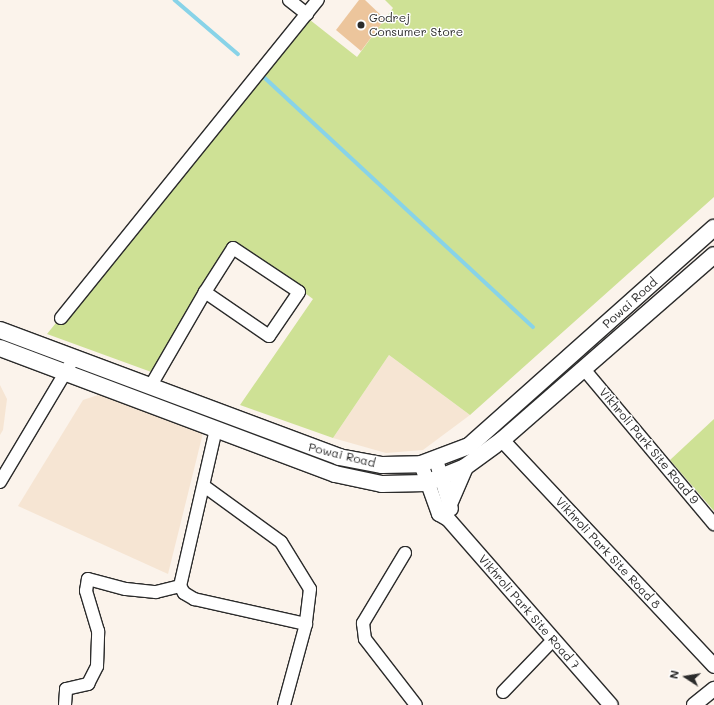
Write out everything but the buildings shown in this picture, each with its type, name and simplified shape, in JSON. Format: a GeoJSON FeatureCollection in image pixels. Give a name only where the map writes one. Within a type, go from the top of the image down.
{"type":"FeatureCollection","features":[{"type":"Feature","properties":{"kind":"main road","name":"Powai Road"},"geometry":{"type":"LineString","coordinates":[[0,330],[339,457],[382,465],[429,462],[469,446],[714,228]]}},
{"type":"Feature","properties":{"kind":"main road","name":"Powai Road"},"geometry":{"type":"LineString","coordinates":[[0,348],[335,474],[382,484],[426,483],[465,467],[502,440],[714,255]]}},
{"type":"Feature","properties":{"kind":"main road"},"geometry":{"type":"LineString","coordinates":[[448,512],[465,467]]}},
{"type":"Feature","properties":{"kind":"street"},"geometry":{"type":"LineString","coordinates":[[289,0],[307,14]]}},
{"type":"Feature","properties":{"kind":"street"},"geometry":{"type":"LineString","coordinates":[[61,318],[318,0]]}},
{"type":"Feature","properties":{"kind":"street"},"geometry":{"type":"LineString","coordinates":[[150,387],[205,292],[234,247],[299,292],[270,336],[205,292]]}},
{"type":"Feature","properties":{"kind":"street"},"geometry":{"type":"LineString","coordinates":[[0,482],[74,358]]}},
{"type":"Feature","properties":{"kind":"street","name":"Vikhroli Park Site Road 9"},"geometry":{"type":"LineString","coordinates":[[583,368],[714,524]]}},
{"type":"Feature","properties":{"kind":"street"},"geometry":{"type":"LineString","coordinates":[[216,429],[180,586],[184,593],[194,599],[306,624]]}},
{"type":"Feature","properties":{"kind":"street","name":"Vikhroli Park Site Road 8"},"geometry":{"type":"LineString","coordinates":[[502,440],[714,666]]}},
{"type":"Feature","properties":{"kind":"street","name":"Vikhroli Park Site Road 7"},"geometry":{"type":"LineString","coordinates":[[429,462],[441,478],[448,512],[553,640],[611,705]]}},
{"type":"Feature","properties":{"kind":"street","name":"Vikhroli Park Site Road 7"},"geometry":{"type":"LineString","coordinates":[[429,462],[426,483],[439,514],[448,512]]}},
{"type":"Feature","properties":{"kind":"street"},"geometry":{"type":"LineString","coordinates":[[204,486],[281,542],[294,560],[310,589],[306,624],[284,705]]}},
{"type":"Feature","properties":{"kind":"street"},"geometry":{"type":"LineString","coordinates":[[405,553],[363,623],[365,639],[416,705]]}},
{"type":"Feature","properties":{"kind":"street"},"geometry":{"type":"LineString","coordinates":[[65,705],[66,689],[88,684],[97,666],[98,631],[86,591],[88,579],[126,589],[156,592],[180,586]]}},
{"type":"Feature","properties":{"kind":"street"},"geometry":{"type":"LineString","coordinates":[[503,692],[553,640]]}},
{"type":"Feature","properties":{"kind":"street"},"geometry":{"type":"LineString","coordinates":[[694,705],[714,689]]}},
{"type":"Feature","properties":{"kind":"shaded area"},"geometry":{"type":"Polygon","coordinates":[[[389,355],[470,415],[423,450],[386,453],[333,438],[389,355]]]}},
{"type":"Feature","properties":{"kind":"shaded area"},"geometry":{"type":"Polygon","coordinates":[[[0,385],[7,399],[3,430],[0,435],[0,385]]]}},
{"type":"Feature","properties":{"kind":"shaded area"},"geometry":{"type":"Polygon","coordinates":[[[101,394],[203,433],[168,574],[18,506],[83,400],[101,394]]]}},
{"type":"Feature","properties":{"kind":"green space"},"geometry":{"type":"Polygon","coordinates":[[[385,0],[714,0],[714,197],[470,415],[389,355],[333,438],[240,405],[313,299],[240,245],[154,373],[47,334],[305,16],[357,57],[393,8],[385,0]]]}},
{"type":"Feature","properties":{"kind":"green space"},"geometry":{"type":"Polygon","coordinates":[[[714,419],[714,511],[670,460],[714,419]]]}},
{"type":"Feature","properties":{"kind":"waterway"},"geometry":{"type":"LineString","coordinates":[[175,0],[238,54]]}},
{"type":"Feature","properties":{"kind":"waterway"},"geometry":{"type":"LineString","coordinates":[[262,75],[533,327]]}},
{"type":"Feature","properties":{"kind":"place","name":"Godrej Consumer Store"},"geometry":{"type":"Point","coordinates":[361,25]}}]}
